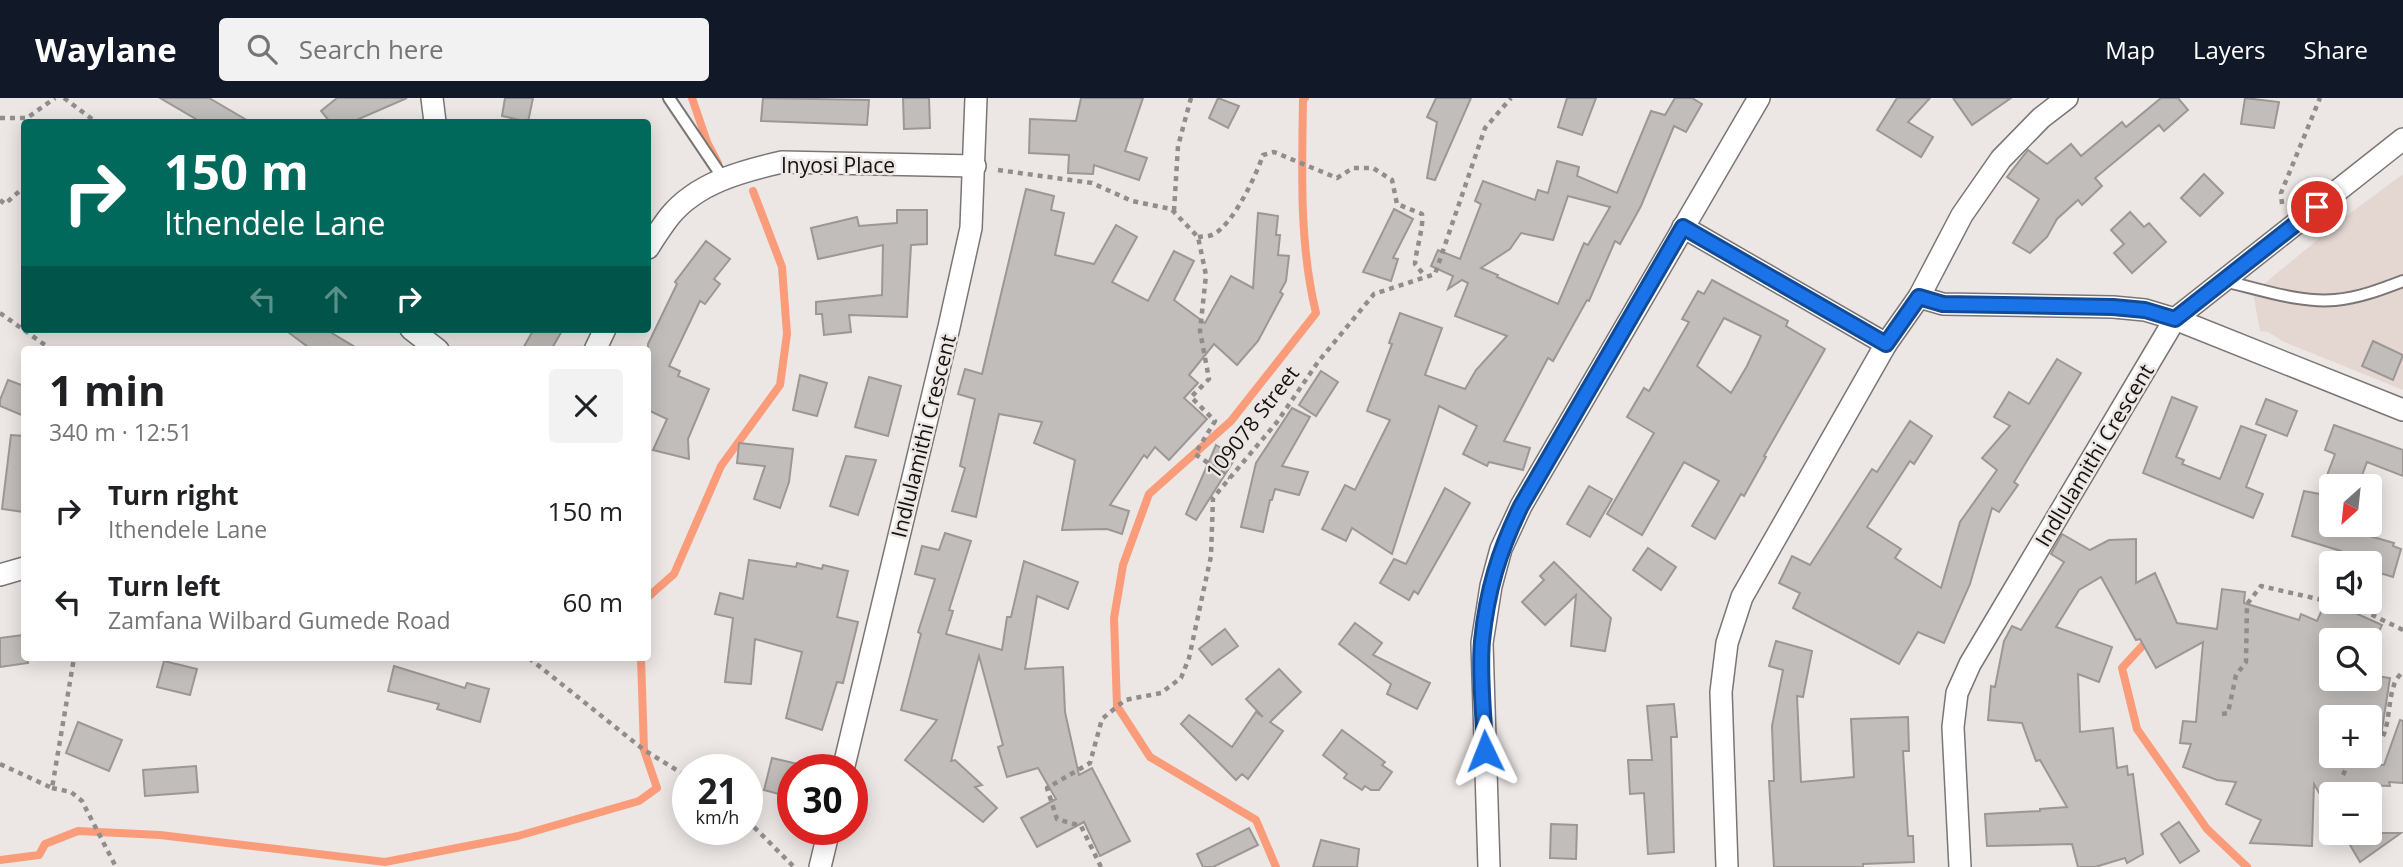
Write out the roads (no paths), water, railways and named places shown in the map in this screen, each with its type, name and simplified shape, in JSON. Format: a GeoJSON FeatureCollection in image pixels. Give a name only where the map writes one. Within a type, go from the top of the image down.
{"type":"FeatureCollection","features":[{"type":"Feature","properties":{"kind":"street"},"geometry":{"type":"LineString","coordinates":[[432,98],[435,119]]}},
{"type":"Feature","properties":{"kind":"street","name":"Indlulamithi Crescent"},"geometry":{"type":"LineString","coordinates":[[847,754],[971,228],[976,98]]}},
{"type":"Feature","properties":{"kind":"street"},"geometry":{"type":"LineString","coordinates":[[1489,867],[1482,643],[1491,586],[1501,549],[1521,506],[1759,98]]}},
{"type":"Feature","properties":{"kind":"street"},"geometry":{"type":"LineString","coordinates":[[1727,867],[1721,692],[1727,643],[1742,597],[1886,344],[1919,297],[1962,215],[2001,159],[2041,118],[2067,98]]}},
{"type":"Feature","properties":{"kind":"street","name":"Indlulamithi Crescent"},"geometry":{"type":"LineString","coordinates":[[1960,867],[1953,727],[1957,693],[1970,664],[2175,319],[2403,138]]}},
{"type":"Feature","properties":{"kind":"street","name":"Inyosi Place"},"geometry":{"type":"LineString","coordinates":[[651,244],[671,215],[686,201],[723,178],[751,169],[782,162],[975,166]]}},
{"type":"Feature","properties":{"kind":"street"},"geometry":{"type":"LineString","coordinates":[[1683,227],[1886,344]]}},
{"type":"Feature","properties":{"kind":"street"},"geometry":{"type":"LineString","coordinates":[[1919,297],[1943,304],[2145,310],[2175,319],[2403,410]]}},
{"type":"Feature","properties":{"kind":"street"},"geometry":{"type":"LineString","coordinates":[[416,333],[433,346]]}},
{"type":"Feature","properties":{"kind":"street"},"geometry":{"type":"LineString","coordinates":[[0,575],[21,569]]}},
{"type":"Feature","properties":{"kind":"street"},"geometry":{"type":"LineString","coordinates":[[820,867],[825,845]]}},
{"type":"Feature","properties":{"kind":"lane"},"geometry":{"type":"LineString","coordinates":[[669,98],[723,178]]}},
{"type":"Feature","properties":{"kind":"lane"},"geometry":{"type":"LineString","coordinates":[[2224,281],[2300,299],[2324,300],[2338,300],[2377,291],[2403,281]]}},
{"type":"Feature","properties":{"kind":"waterway"},"geometry":{"type":"LineString","coordinates":[[692,98],[707,142],[718,163]]}},
{"type":"Feature","properties":{"kind":"waterway"},"geometry":{"type":"LineString","coordinates":[[1276,867],[1256,820],[1150,757],[1117,706],[1114,618],[1123,565],[1149,494],[1231,421],[1316,313],[1304,234],[1302,154],[1305,98]]}},
{"type":"Feature","properties":{"kind":"waterway"},"geometry":{"type":"LineString","coordinates":[[651,594],[674,574],[721,466],[780,385],[787,334],[782,267],[753,191]]}},
{"type":"Feature","properties":{"kind":"waterway"},"geometry":{"type":"LineString","coordinates":[[2144,644],[2122,668],[2137,729],[2207,829],[2247,867]]}},
{"type":"Feature","properties":{"kind":"waterway"},"geometry":{"type":"LineString","coordinates":[[0,860],[39,855],[45,844],[78,831],[160,835],[385,862],[518,836],[639,801],[657,788],[644,750],[641,661]]}}]}
